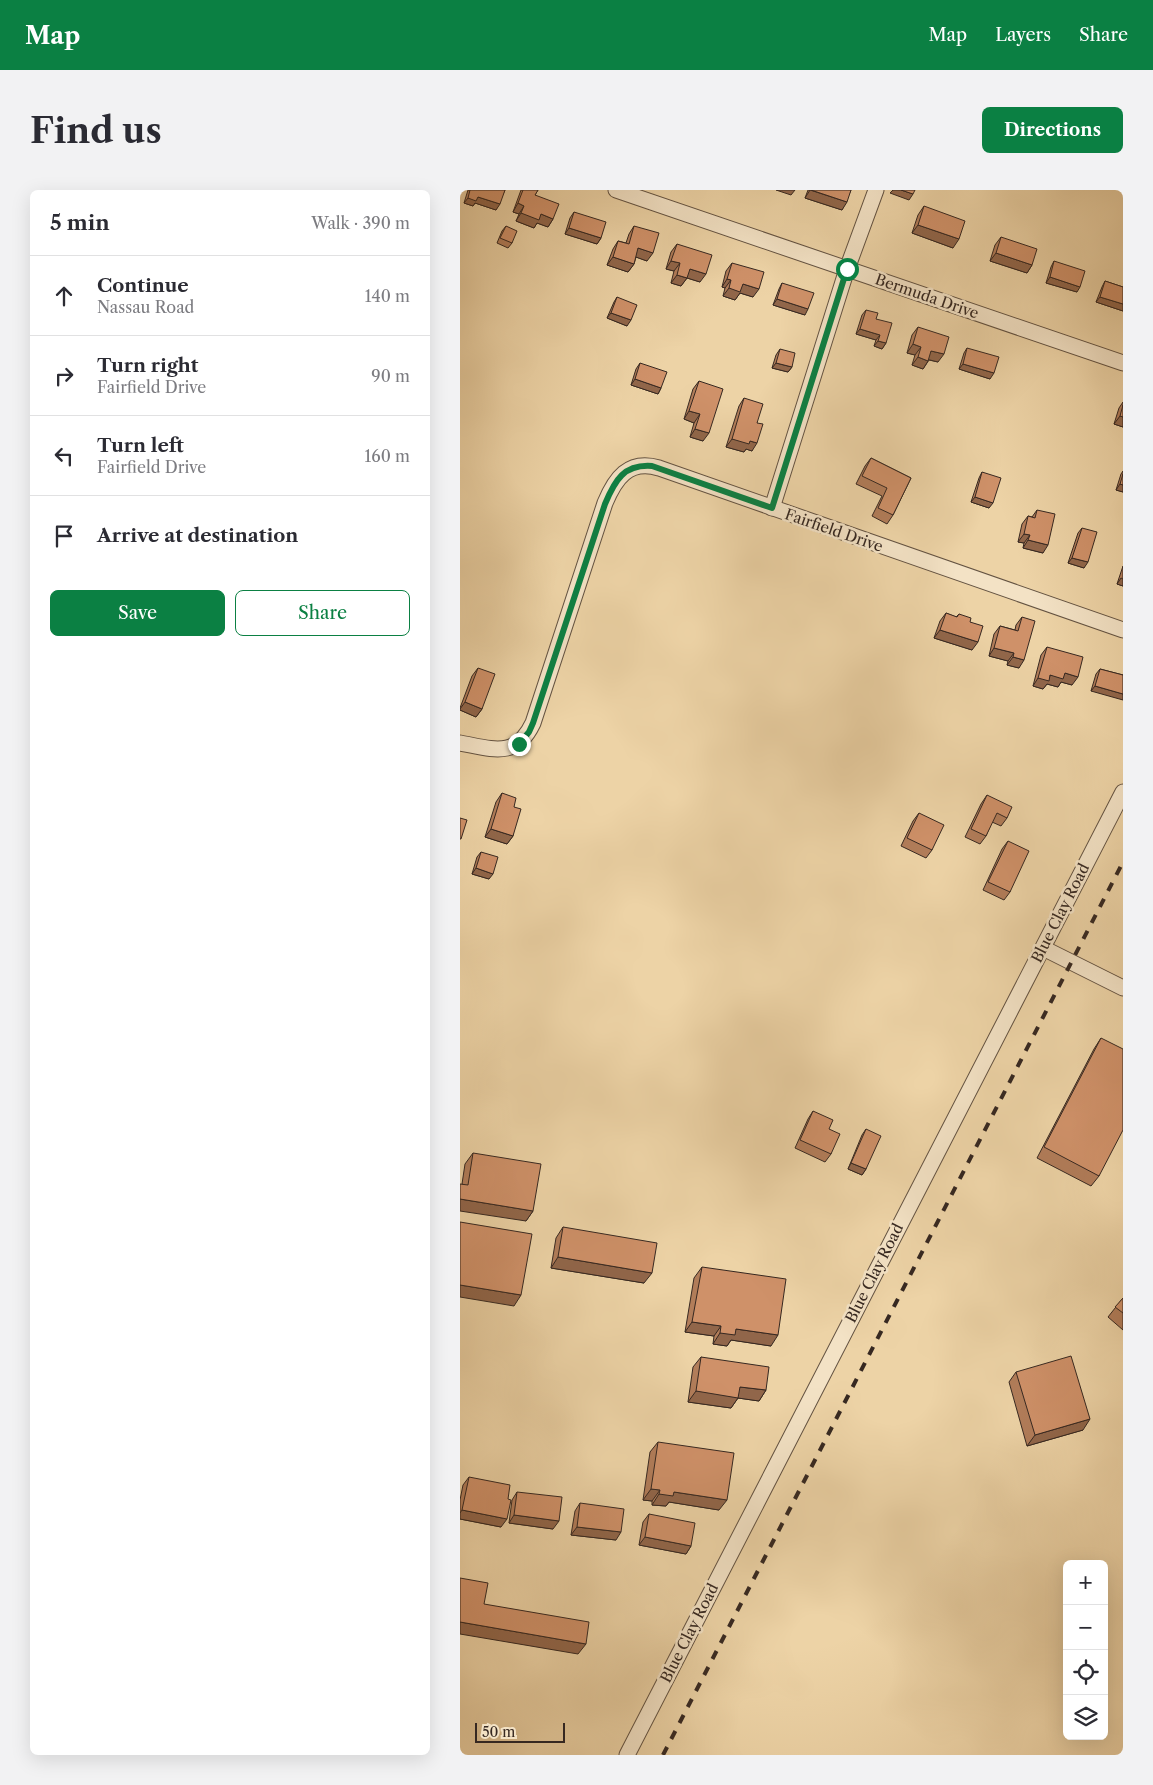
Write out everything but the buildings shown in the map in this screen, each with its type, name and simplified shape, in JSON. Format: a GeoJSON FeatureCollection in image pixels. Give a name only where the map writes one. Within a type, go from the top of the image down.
{"type":"FeatureCollection","features":[{"type":"Feature","properties":{"kind":"street","name":"Bermuda Drive"},"geometry":{"type":"LineString","coordinates":[[616,190],[1123,363]]}},
{"type":"Feature","properties":{"kind":"street"},"geometry":{"type":"LineString","coordinates":[[772,508],[847,269],[876,190]]}},
{"type":"Feature","properties":{"kind":"street","name":"Fairfield Drive"},"geometry":{"type":"LineString","coordinates":[[460,743],[500,749],[519,744],[529,732],[612,486],[624,472],[642,465],[652,466],[1123,630]]}},
{"type":"Feature","properties":{"kind":"street","name":"Blue Clay Road"},"geometry":{"type":"LineString","coordinates":[[627,1755],[1123,792]]}},
{"type":"Feature","properties":{"kind":"street"},"geometry":{"type":"LineString","coordinates":[[1043,948],[1123,988]]}},
{"type":"Feature","properties":{"kind":"railway"},"geometry":{"type":"LineString","coordinates":[[663,1755],[1123,862]]}},
{"type":"Feature","properties":{"kind":"route"},"geometry":{"type":"LineString","coordinates":[[519,744],[524,740],[533,723],[605,504],[612,486],[618,477],[638,466],[652,466],[772,508],[847,269]]}}]}
